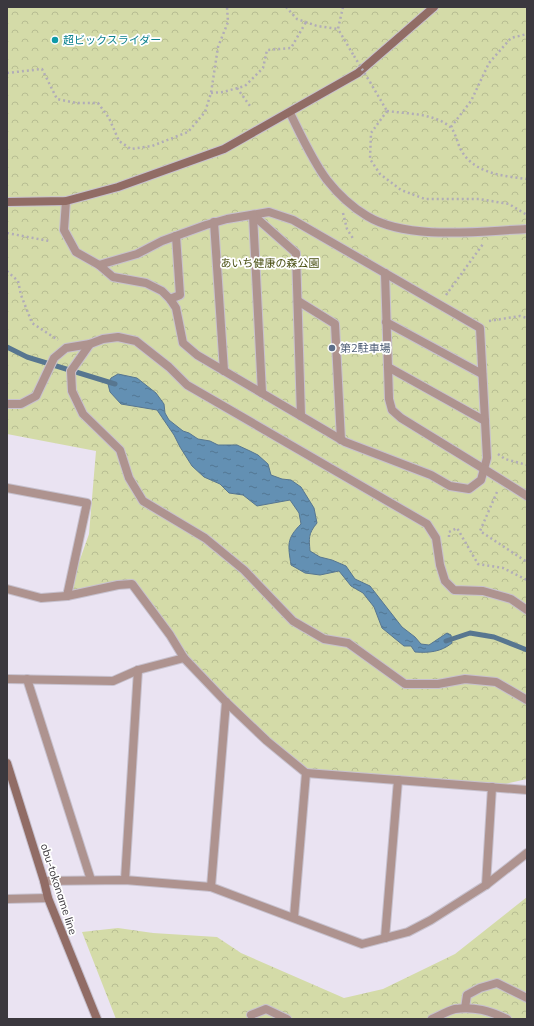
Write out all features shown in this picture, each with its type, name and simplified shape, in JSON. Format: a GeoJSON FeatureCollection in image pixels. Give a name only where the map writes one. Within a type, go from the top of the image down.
{"type":"FeatureCollection","features":[{"type":"Feature","properties":{"kind":"street"},"geometry":{"type":"LineString","coordinates":[[7,202],[66,201],[118,188],[224,149],[290,113],[358,73],[434,7]]}},
{"type":"Feature","properties":{"kind":"street"},"geometry":{"type":"LineString","coordinates":[[290,113],[326,178],[338,193],[352,206],[369,217],[392,226],[440,233],[527,229]]}},
{"type":"Feature","properties":{"kind":"street"},"geometry":{"type":"LineString","coordinates":[[66,201],[64,230],[76,252],[99,265],[113,276],[146,283],[162,291],[176,308],[182,343],[197,355],[341,440],[431,475],[450,486],[469,489],[481,480],[487,458],[480,328],[293,220],[269,212],[214,222],[176,236],[137,254],[99,265]]}},
{"type":"Feature","properties":{"kind":"street"},"geometry":{"type":"LineString","coordinates":[[253,214],[296,253],[301,416]]}},
{"type":"Feature","properties":{"kind":"street"},"geometry":{"type":"LineString","coordinates":[[253,214],[262,393]]}},
{"type":"Feature","properties":{"kind":"street"},"geometry":{"type":"LineString","coordinates":[[214,222],[224,371]]}},
{"type":"Feature","properties":{"kind":"street"},"geometry":{"type":"LineString","coordinates":[[170,299],[180,295],[176,236]]}},
{"type":"Feature","properties":{"kind":"street"},"geometry":{"type":"LineString","coordinates":[[385,273],[389,399],[392,410],[401,418],[527,496]]}},
{"type":"Feature","properties":{"kind":"street"},"geometry":{"type":"LineString","coordinates":[[298,301],[335,324],[341,440]]}},
{"type":"Feature","properties":{"kind":"street"},"geometry":{"type":"LineString","coordinates":[[386,322],[482,374]]}},
{"type":"Feature","properties":{"kind":"street"},"geometry":{"type":"LineString","coordinates":[[7,404],[21,404],[36,396],[54,358],[66,348],[118,337],[136,341],[169,367],[186,386],[427,524],[436,538],[440,565],[445,581],[454,590],[483,591],[511,599],[527,610]]}},
{"type":"Feature","properties":{"kind":"street"},"geometry":{"type":"LineString","coordinates":[[90,344],[71,371],[72,391],[83,414],[120,450],[129,478],[142,501],[205,538],[244,570],[293,621],[324,639],[348,643],[405,684],[438,684],[466,679],[496,682],[527,700]]}},
{"type":"Feature","properties":{"kind":"street"},"geometry":{"type":"LineString","coordinates":[[388,367],[485,421]]}},
{"type":"Feature","properties":{"kind":"street"},"geometry":{"type":"LineString","coordinates":[[7,488],[87,503],[67,596]]}},
{"type":"Feature","properties":{"kind":"street"},"geometry":{"type":"LineString","coordinates":[[7,589],[41,598],[67,596],[118,585],[132,584],[170,635],[184,658],[226,702],[267,741],[306,773],[527,790]]}},
{"type":"Feature","properties":{"kind":"street"},"geometry":{"type":"LineString","coordinates":[[7,679],[113,681],[138,670],[184,658]]}},
{"type":"Feature","properties":{"kind":"street"},"geometry":{"type":"LineString","coordinates":[[125,880],[138,670]]}},
{"type":"Feature","properties":{"kind":"street"},"geometry":{"type":"LineString","coordinates":[[27,679],[91,880]]}},
{"type":"Feature","properties":{"kind":"street"},"geometry":{"type":"LineString","coordinates":[[211,887],[226,702]]}},
{"type":"Feature","properties":{"kind":"street","name":"obu-tokoname line"},"geometry":{"type":"LineString","coordinates":[[7,766],[44,881],[48,898],[96,1019]]}},
{"type":"Feature","properties":{"kind":"street"},"geometry":{"type":"LineString","coordinates":[[294,917],[306,773]]}},
{"type":"Feature","properties":{"kind":"street"},"geometry":{"type":"LineString","coordinates":[[385,938],[398,780]]}},
{"type":"Feature","properties":{"kind":"street"},"geometry":{"type":"LineString","coordinates":[[486,885],[492,787]]}},
{"type":"Feature","properties":{"kind":"street"},"geometry":{"type":"LineString","coordinates":[[44,881],[125,880],[211,887],[294,917],[362,944],[408,932],[431,920],[486,885],[527,853]]}},
{"type":"Feature","properties":{"kind":"street"},"geometry":{"type":"LineString","coordinates":[[7,899],[48,898]]}},
{"type":"Feature","properties":{"kind":"street"},"geometry":{"type":"LineString","coordinates":[[465,1008],[467,995],[480,988],[497,983],[527,998]]}},
{"type":"Feature","properties":{"kind":"street"},"geometry":{"type":"LineString","coordinates":[[432,1019],[454,1009],[465,1008],[484,1009],[507,1019]]}},
{"type":"Feature","properties":{"kind":"street"},"geometry":{"type":"LineString","coordinates":[[251,1015],[266,1009],[286,1019]]}},
{"type":"Feature","properties":{"kind":"path"},"geometry":{"type":"LineString","coordinates":[[7,73],[42,69],[57,99],[98,103],[109,118],[118,141],[131,149],[152,146],[188,132],[205,112],[211,93],[218,47],[228,22],[227,7]]}},
{"type":"Feature","properties":{"kind":"path"},"geometry":{"type":"LineString","coordinates":[[286,7],[297,19],[317,26],[338,29]]}},
{"type":"Feature","properties":{"kind":"path"},"geometry":{"type":"LineString","coordinates":[[343,7],[338,29],[387,111]]}},
{"type":"Feature","properties":{"kind":"path"},"geometry":{"type":"LineString","coordinates":[[211,93],[223,92],[245,86],[263,68],[267,50],[291,48],[306,22]]}},
{"type":"Feature","properties":{"kind":"path"},"geometry":{"type":"LineString","coordinates":[[451,127],[471,101],[489,63],[511,38],[527,34]]}},
{"type":"Feature","properties":{"kind":"path"},"geometry":{"type":"LineString","coordinates":[[237,88],[250,106]]}},
{"type":"Feature","properties":{"kind":"path"},"geometry":{"type":"LineString","coordinates":[[387,111],[432,117],[451,127],[461,150],[475,166],[484,171],[509,177],[527,179]]}},
{"type":"Feature","properties":{"kind":"path"},"geometry":{"type":"LineString","coordinates":[[387,111],[371,134],[370,159],[380,174],[401,190],[425,199],[479,199],[509,204],[527,215]]}},
{"type":"Feature","properties":{"kind":"path"},"geometry":{"type":"LineString","coordinates":[[338,193],[347,229],[354,241]]}},
{"type":"Feature","properties":{"kind":"path"},"geometry":{"type":"LineString","coordinates":[[440,292],[446,296],[492,230]]}},
{"type":"Feature","properties":{"kind":"path"},"geometry":{"type":"LineString","coordinates":[[7,233],[49,241]]}},
{"type":"Feature","properties":{"kind":"path"},"geometry":{"type":"LineString","coordinates":[[7,271],[18,281],[21,295],[32,323],[51,336],[73,347]]}},
{"type":"Feature","properties":{"kind":"path"},"geometry":{"type":"LineString","coordinates":[[486,316],[492,319],[520,316],[527,318]]}},
{"type":"Feature","properties":{"kind":"path"},"geometry":{"type":"LineString","coordinates":[[494,451],[505,459],[527,465]]}},
{"type":"Feature","properties":{"kind":"path"},"geometry":{"type":"LineString","coordinates":[[502,480],[480,531],[527,562]]}},
{"type":"Feature","properties":{"kind":"path"},"geometry":{"type":"LineString","coordinates":[[450,539],[449,532],[457,528],[478,564],[503,568],[527,580]]}},
{"type":"Feature","properties":{"kind":"green space","name":"あいち健康の森公園"},"geometry":{"type":"Polygon","coordinates":[[[7,7],[527,7],[527,779],[492,787],[306,773],[184,658],[132,584],[67,596],[89,534],[96,451],[7,434],[7,7]]]}},
{"type":"Feature","properties":{"kind":"green space"},"geometry":{"type":"Polygon","coordinates":[[[527,897],[527,1019],[116,1019],[82,932],[118,928],[153,933],[217,937],[241,953],[344,998],[383,989],[455,954],[527,897]]]}},
{"type":"Feature","properties":{"kind":"water"},"geometry":{"type":"Polygon","coordinates":[[[118,374],[137,378],[156,393],[164,404],[165,413],[169,420],[183,431],[198,439],[210,441],[218,445],[237,445],[250,451],[258,455],[268,464],[271,475],[282,479],[291,480],[301,487],[314,508],[317,523],[310,536],[310,551],[320,557],[346,566],[355,579],[370,586],[402,627],[415,637],[421,644],[429,645],[447,633],[451,635],[452,643],[435,651],[415,652],[411,646],[404,646],[382,628],[374,607],[363,593],[351,586],[339,571],[320,575],[305,573],[291,565],[289,552],[290,538],[301,524],[299,513],[290,500],[257,506],[243,495],[229,493],[220,484],[204,477],[192,466],[157,410],[121,404],[110,392],[108,384],[111,378],[118,374]]]}},
{"type":"Feature","properties":{"kind":"waterway"},"geometry":{"type":"LineString","coordinates":[[7,347],[27,357],[115,384]]}},
{"type":"Feature","properties":{"kind":"waterway"},"geometry":{"type":"LineString","coordinates":[[446,641],[470,633],[494,637],[527,650]]}},
{"type":"Feature","properties":{"kind":"place","name":"超ビックスライダー"},"geometry":{"type":"Point","coordinates":[55,40]}},
{"type":"Feature","properties":{"kind":"place","name":"第2駐車場"},"geometry":{"type":"Point","coordinates":[332,348]}}]}
